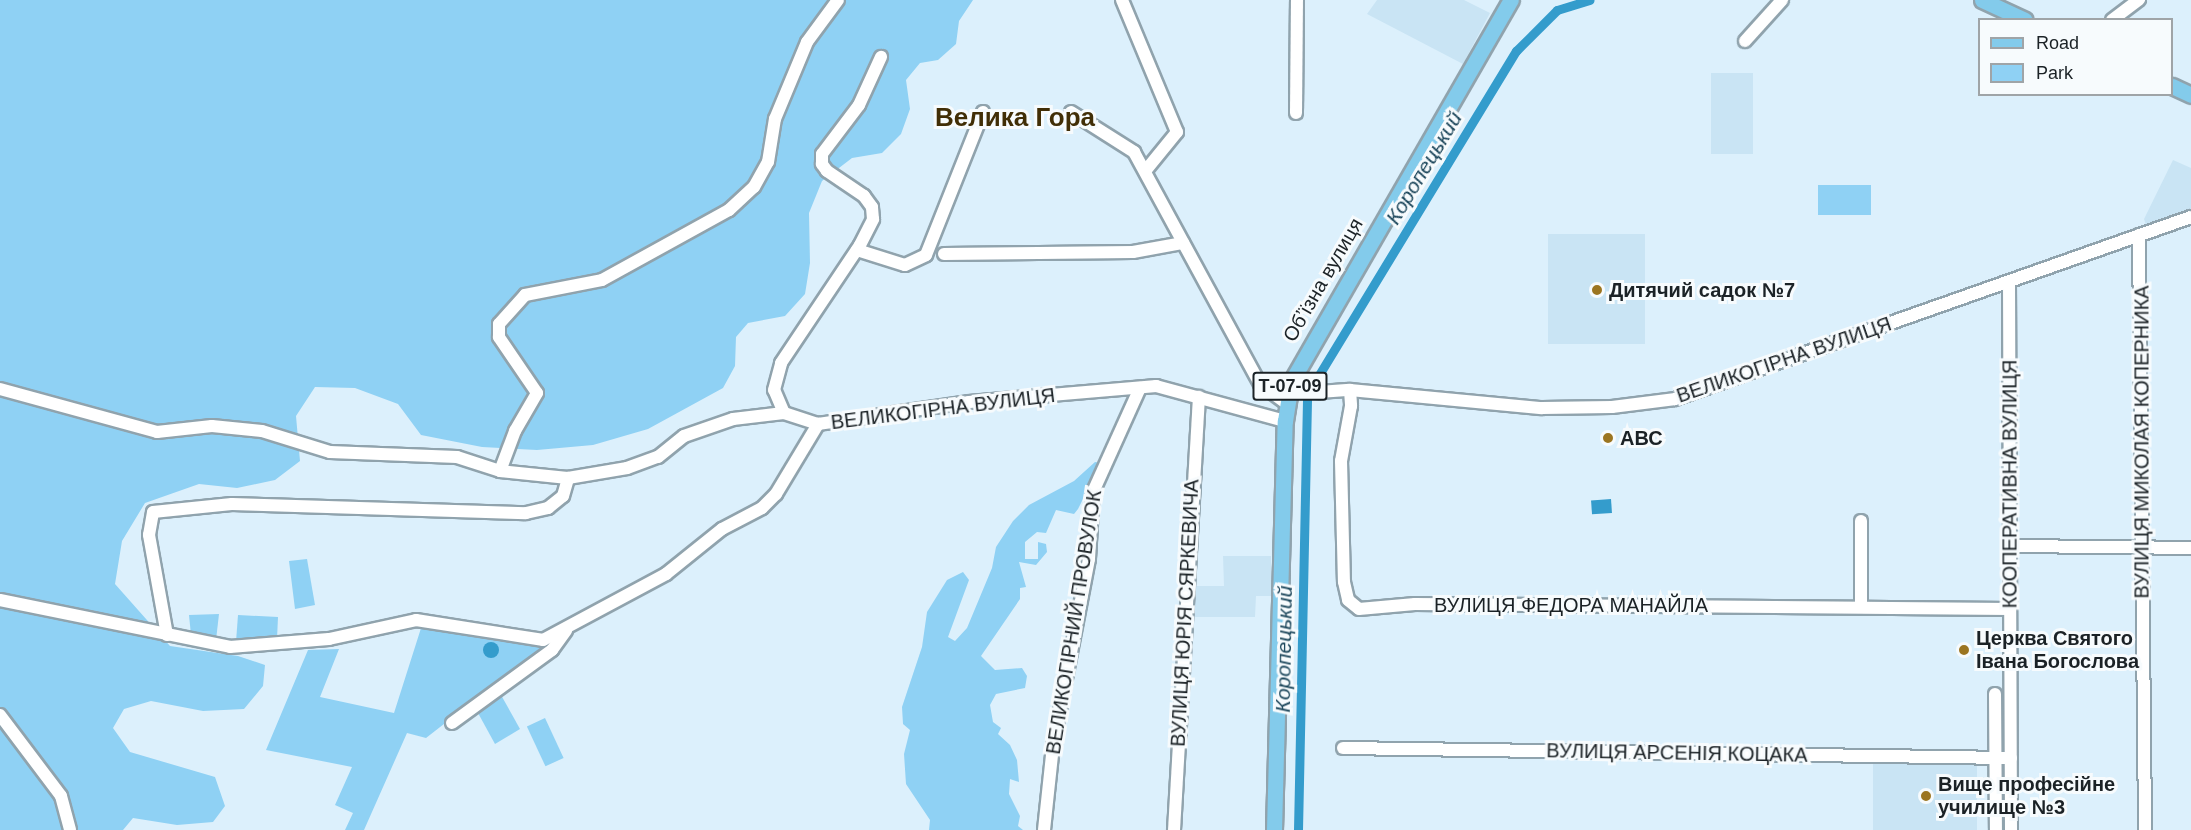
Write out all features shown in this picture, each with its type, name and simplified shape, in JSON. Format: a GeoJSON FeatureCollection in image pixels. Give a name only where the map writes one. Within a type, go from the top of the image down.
{"type":"FeatureCollection","features":[{"type":"Feature","properties":{"kind":"main road","name":"Обʼїзна вулиця"},"geometry":{"type":"LineString","coordinates":[[1274,830],[1285,422],[1286,403],[1291,382],[1511,0]]}},
{"type":"Feature","properties":{"kind":"main road"},"geometry":{"type":"LineString","coordinates":[[1982,0],[2021,18]]}},
{"type":"Feature","properties":{"kind":"main road"},"geometry":{"type":"LineString","coordinates":[[2173,86],[2191,95]]}},
{"type":"Feature","properties":{"kind":"street"},"geometry":{"type":"LineString","coordinates":[[500,471],[515,431],[537,393],[499,337],[499,324],[525,295],[602,280],[729,210],[754,187],[768,162],[775,119],[807,42],[838,0]]}},
{"type":"Feature","properties":{"kind":"street"},"geometry":{"type":"LineString","coordinates":[[1122,0],[1177,132],[1146,170]]}},
{"type":"Feature","properties":{"kind":"street"},"geometry":{"type":"LineString","coordinates":[[1296,113],[1297,0]]}},
{"type":"Feature","properties":{"kind":"street"},"geometry":{"type":"LineString","coordinates":[[1745,41],[1782,0]]}},
{"type":"Feature","properties":{"kind":"street"},"geometry":{"type":"LineString","coordinates":[[2115,18],[2139,0]]}},
{"type":"Feature","properties":{"kind":"street"},"geometry":{"type":"LineString","coordinates":[[784,413],[774,390],[781,363],[857,250],[873,219],[872,207],[864,196],[827,171],[822,164],[822,154],[859,105],[881,57]]}},
{"type":"Feature","properties":{"kind":"street"},"geometry":{"type":"LineString","coordinates":[[857,250],[905,265],[926,255],[983,112]]}},
{"type":"Feature","properties":{"kind":"street"},"geometry":{"type":"LineString","coordinates":[[1071,112],[1134,152],[1146,170],[1260,384],[1286,403]]}},
{"type":"Feature","properties":{"kind":"street","name":"ВЕЛИКОГІРНА ВУЛИЦЯ"},"geometry":{"type":"LineString","coordinates":[[1291,382],[1319,392],[1350,390],[1542,408],[1612,407],[1675,399],[2191,217]]}},
{"type":"Feature","properties":{"kind":"street","name":"ВУЛИЦЯ МИКОЛАЯ КОПЕРНИКА"},"geometry":{"type":"LineString","coordinates":[[2139,235],[2145,830]]}},
{"type":"Feature","properties":{"kind":"street"},"geometry":{"type":"LineString","coordinates":[[944,254],[1133,252],[1183,243]]}},
{"type":"Feature","properties":{"kind":"street","name":"КООПЕРАТИВНА ВУЛИЦЯ"},"geometry":{"type":"LineString","coordinates":[[2009,283],[2011,830]]}},
{"type":"Feature","properties":{"kind":"street","name":"ВЕЛИКОГІРНА ВУЛИЦЯ"},"geometry":{"type":"LineString","coordinates":[[0,600],[230,647],[329,639],[416,620],[543,640],[666,574],[722,529],[762,508],[776,494],[818,424],[969,402],[1156,386],[1285,422]]}},
{"type":"Feature","properties":{"kind":"street","name":"ВЕЛИКОГІРНИЙ ПРОВУЛОК"},"geometry":{"type":"LineString","coordinates":[[1044,830],[1053,746],[1089,559],[1093,492],[1140,388]]}},
{"type":"Feature","properties":{"kind":"street"},"geometry":{"type":"LineString","coordinates":[[0,389],[157,432],[212,426],[262,431],[330,452],[457,458],[500,471],[568,478],[627,468],[658,457],[684,436],[706,426],[784,413],[818,424]]}},
{"type":"Feature","properties":{"kind":"street","name":"ВУЛИЦЯ ФЕДОРА МАНАЙЛА"},"geometry":{"type":"LineString","coordinates":[[1350,390],[1351,406],[1341,461],[1344,582],[1352,607],[2010,609]]}},
{"type":"Feature","properties":{"kind":"street","name":"ВУЛИЦЯ ЮРІЯ СЯРКЕВИЧА"},"geometry":{"type":"LineString","coordinates":[[1174,830],[1199,397]]}},
{"type":"Feature","properties":{"kind":"street"},"geometry":{"type":"LineString","coordinates":[[167,635],[149,535],[153,512],[232,504],[526,513],[548,508],[563,496],[568,478]]}},
{"type":"Feature","properties":{"kind":"street"},"geometry":{"type":"LineString","coordinates":[[1861,521],[1861,607]]}},
{"type":"Feature","properties":{"kind":"street"},"geometry":{"type":"LineString","coordinates":[[2010,546],[2191,548]]}},
{"type":"Feature","properties":{"kind":"street"},"geometry":{"type":"LineString","coordinates":[[452,723],[552,650],[569,628]]}},
{"type":"Feature","properties":{"kind":"street"},"geometry":{"type":"LineString","coordinates":[[1995,694],[1996,830]]}},
{"type":"Feature","properties":{"kind":"street"},"geometry":{"type":"LineString","coordinates":[[0,715],[61,796],[70,830]]}},
{"type":"Feature","properties":{"kind":"street","name":"ВУЛИЦЯ АРСЕНІЯ КОЦАКА"},"geometry":{"type":"LineString","coordinates":[[1343,748],[2011,758]]}},
{"type":"Feature","properties":{"kind":"shaded area"},"geometry":{"type":"Polygon","coordinates":[[[1377,0],[1464,0],[1490,13],[1463,64],[1367,14],[1377,0]]]}},
{"type":"Feature","properties":{"kind":"shaded area"},"geometry":{"type":"Polygon","coordinates":[[[1711,73],[1753,73],[1753,154],[1711,154],[1711,73]]]}},
{"type":"Feature","properties":{"kind":"shaded area"},"geometry":{"type":"Polygon","coordinates":[[[2173,160],[2191,168],[2191,209],[2146,225],[2144,219],[2173,160]]]}},
{"type":"Feature","properties":{"kind":"shaded area","name":"Дитячий садок №7"},"geometry":{"type":"Polygon","coordinates":[[[1548,234],[1645,234],[1645,344],[1548,344],[1548,234]]]}},
{"type":"Feature","properties":{"kind":"shaded area"},"geometry":{"type":"Polygon","coordinates":[[[1611,499],[1612,513],[1592,514],[1591,500],[1611,499]]]}},
{"type":"Feature","properties":{"kind":"shaded area"},"geometry":{"type":"Polygon","coordinates":[[[1223,556],[1271,556],[1271,596],[1256,596],[1255,617],[1193,617],[1193,586],[1224,586],[1223,556]]]}},
{"type":"Feature","properties":{"kind":"shaded area"},"geometry":{"type":"Polygon","coordinates":[[[491,642],[499,650],[491,658],[483,650],[491,642]]]}},
{"type":"Feature","properties":{"kind":"shaded area","name":"Вище професійне училище №3"},"geometry":{"type":"Polygon","coordinates":[[[1873,762],[1977,762],[1977,830],[1873,830],[1873,762]]]}},
{"type":"Feature","properties":{"kind":"green space"},"geometry":{"type":"Polygon","coordinates":[[[0,0],[973,0],[959,21],[956,44],[938,60],[920,63],[906,80],[910,109],[901,134],[882,153],[852,158],[822,181],[809,213],[810,263],[805,294],[785,316],[748,323],[736,337],[735,366],[723,388],[648,429],[593,445],[537,450],[482,447],[421,435],[398,404],[355,388],[315,387],[296,416],[300,461],[275,480],[237,488],[199,484],[145,503],[122,541],[115,584],[170,646],[238,656],[265,665],[263,686],[244,709],[203,711],[151,701],[124,709],[113,728],[130,752],[215,777],[225,806],[213,822],[177,825],[133,818],[123,830],[0,830],[0,0]]]}},
{"type":"Feature","properties":{"kind":"green space"},"geometry":{"type":"Polygon","coordinates":[[[1818,185],[1871,185],[1871,215],[1818,215],[1818,185]]]}},
{"type":"Feature","properties":{"kind":"green space"},"geometry":{"type":"Polygon","coordinates":[[[1095,462],[1101,463],[1074,514],[1056,510],[1046,533],[1037,532],[1025,542],[1025,559],[1038,559],[1038,542],[1046,544],[1047,552],[1036,565],[1019,562],[1026,587],[1020,588],[1020,599],[981,656],[995,670],[1022,668],[1027,676],[1025,688],[996,694],[990,705],[993,722],[1001,728],[998,734],[1010,745],[1017,760],[1019,782],[1010,779],[1009,794],[1020,816],[1018,826],[1023,830],[929,830],[930,820],[906,784],[904,754],[910,730],[903,724],[902,707],[922,647],[927,612],[947,580],[963,572],[969,580],[948,637],[955,641],[967,628],[992,568],[996,547],[1013,521],[1029,505],[1074,481],[1095,462]]]}},
{"type":"Feature","properties":{"kind":"green space"},"geometry":{"type":"Polygon","coordinates":[[[307,559],[315,605],[295,609],[289,561],[307,559]]]}},
{"type":"Feature","properties":{"kind":"green space"},"geometry":{"type":"Polygon","coordinates":[[[219,614],[216,640],[191,635],[189,615],[219,614]]]}},
{"type":"Feature","properties":{"kind":"green space"},"geometry":{"type":"Polygon","coordinates":[[[238,615],[278,617],[277,639],[236,642],[238,615]]]}},
{"type":"Feature","properties":{"kind":"green space"},"geometry":{"type":"Polygon","coordinates":[[[422,625],[544,646],[426,738],[407,733],[364,830],[345,830],[353,813],[335,805],[352,767],[266,750],[308,650],[339,649],[320,697],[394,713],[422,625]]]}},
{"type":"Feature","properties":{"kind":"green space"},"geometry":{"type":"Polygon","coordinates":[[[501,695],[520,729],[495,744],[478,713],[501,695]]]}},
{"type":"Feature","properties":{"kind":"green space"},"geometry":{"type":"Polygon","coordinates":[[[545,718],[564,758],[545,766],[527,726],[545,718]]]}},
{"type":"Feature","properties":{"kind":"waterway","name":"Коропецький"},"geometry":{"type":"LineString","coordinates":[[1314,383],[1516,51],[1557,10],[1590,0]]}},
{"type":"Feature","properties":{"kind":"waterway","name":"Коропецький"},"geometry":{"type":"LineString","coordinates":[[1298,830],[1307,397]]}},
{"type":"Feature","properties":{"kind":"place","name":"Дитячий садок №7"},"geometry":{"type":"Point","coordinates":[1597,290]}},
{"type":"Feature","properties":{"kind":"place","name":"АВС"},"geometry":{"type":"Point","coordinates":[1608,438]}},
{"type":"Feature","properties":{"kind":"place","name":"Церква Святого Івана Богослова"},"geometry":{"type":"Point","coordinates":[1964,650]}},
{"type":"Feature","properties":{"kind":"place","name":"Вище професійне училище №3"},"geometry":{"type":"Point","coordinates":[1926,796]}},
{"type":"Feature","properties":{"kind":"district","name":"Велика Гора"},"geometry":{"type":"Point","coordinates":[1015,118]}}]}
